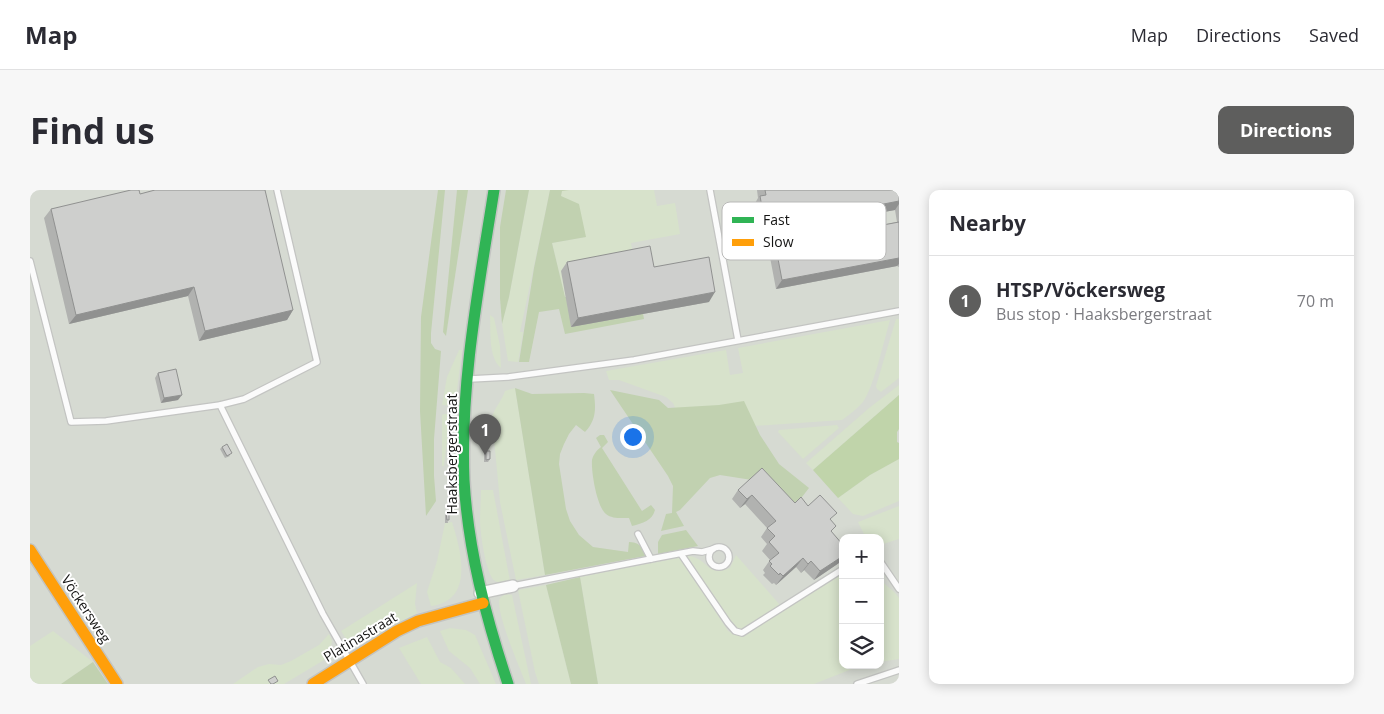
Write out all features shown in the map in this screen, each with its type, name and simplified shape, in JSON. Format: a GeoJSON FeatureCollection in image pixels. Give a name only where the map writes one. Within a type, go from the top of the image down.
{"type":"FeatureCollection","features":[{"type":"Feature","properties":{"kind":"main road","name":"Haaksbergerstraat"},"geometry":{"type":"LineString","coordinates":[[494,190],[474,328],[464,430],[467,521],[482,598],[493,641],[508,684]]}},
{"type":"Feature","properties":{"kind":"main road","name":"Vöckersweg"},"geometry":{"type":"LineString","coordinates":[[30,550],[117,684]]}},
{"type":"Feature","properties":{"kind":"main road","name":"Platinastraat"},"geometry":{"type":"LineString","coordinates":[[313,684],[396,631],[482,598]]}},
{"type":"Feature","properties":{"kind":"street","name":"Platinastraat"},"geometry":{"type":"LineString","coordinates":[[482,598],[513,586]]}},
{"type":"Feature","properties":{"kind":"lane"},"geometry":{"type":"LineString","coordinates":[[30,261],[71,422],[106,421],[220,405],[244,398],[316,362],[278,190]]}},
{"type":"Feature","properties":{"kind":"lane"},"geometry":{"type":"LineString","coordinates":[[710,190],[722,254]]}},
{"type":"Feature","properties":{"kind":"lane"},"geometry":{"type":"LineString","coordinates":[[723,260],[738,340]]}},
{"type":"Feature","properties":{"kind":"lane"},"geometry":{"type":"LineString","coordinates":[[468,379],[508,377],[634,360],[899,311]]}},
{"type":"Feature","properties":{"kind":"lane"},"geometry":{"type":"LineString","coordinates":[[220,405],[323,614],[363,684]]}},
{"type":"Feature","properties":{"kind":"lane"},"geometry":{"type":"LineString","coordinates":[[638,534],[651,559]]}},
{"type":"Feature","properties":{"kind":"lane"},"geometry":{"type":"LineString","coordinates":[[513,586],[651,559],[702,552],[719,547],[725,548],[729,554],[729,560],[724,565],[718,566],[712,564],[709,558],[702,552]]}},
{"type":"Feature","properties":{"kind":"lane"},"geometry":{"type":"LineString","coordinates":[[709,558],[713,549]]}},
{"type":"Feature","properties":{"kind":"lane"},"geometry":{"type":"LineString","coordinates":[[680,554],[728,623],[735,631],[742,633],[839,572]]}},
{"type":"Feature","properties":{"kind":"lane"},"geometry":{"type":"LineString","coordinates":[[884,567],[899,589]]}},
{"type":"Feature","properties":{"kind":"lane"},"geometry":{"type":"LineString","coordinates":[[857,684],[899,670]]}},
{"type":"Feature","properties":{"kind":"shaded area"},"geometry":{"type":"Polygon","coordinates":[[[30,190],[899,190],[899,684],[30,684],[30,190]]]}},
{"type":"Feature","properties":{"kind":"shaded area"},"geometry":{"type":"Polygon","coordinates":[[[438,190],[445,190],[431,333],[431,343],[435,349],[441,351],[434,439],[436,501],[426,516],[420,411],[421,317],[438,190]]]}},
{"type":"Feature","properties":{"kind":"shaded area"},"geometry":{"type":"Polygon","coordinates":[[[457,190],[468,190],[446,336],[443,332],[457,190]]]}},
{"type":"Feature","properties":{"kind":"shaded area"},"geometry":{"type":"Polygon","coordinates":[[[506,190],[529,190],[509,297],[502,324],[500,227],[506,190]]]}},
{"type":"Feature","properties":{"kind":"shaded area"},"geometry":{"type":"Polygon","coordinates":[[[529,190],[550,190],[520,332],[523,332],[518,362],[508,361],[502,324],[509,297],[529,190]]]}},
{"type":"Feature","properties":{"kind":"shaded area"},"geometry":{"type":"Polygon","coordinates":[[[550,190],[569,190],[562,191],[561,196],[579,204],[586,237],[552,243],[565,297],[584,295],[642,308],[644,319],[565,334],[559,309],[539,312],[529,362],[519,362],[534,268],[550,190]]]}},
{"type":"Feature","properties":{"kind":"shaded area"},"geometry":{"type":"Polygon","coordinates":[[[562,190],[654,190],[657,206],[675,203],[680,234],[631,243],[642,308],[565,297],[552,243],[586,237],[561,196],[562,190]]]}},
{"type":"Feature","properties":{"kind":"shaded area"},"geometry":{"type":"Polygon","coordinates":[[[490,315],[494,318],[500,346],[501,368],[492,351],[490,315]]]}},
{"type":"Feature","properties":{"kind":"shaded area"},"geometry":{"type":"Polygon","coordinates":[[[896,319],[899,319],[899,378],[881,392],[876,386],[896,319]]]}},
{"type":"Feature","properties":{"kind":"shaded area"},"geometry":{"type":"Polygon","coordinates":[[[890,320],[875,375],[867,395],[858,407],[842,420],[711,429],[685,428],[673,403],[666,397],[619,380],[609,380],[606,371],[726,350],[730,375],[743,373],[738,348],[890,320]]]}},
{"type":"Feature","properties":{"kind":"shaded area"},"geometry":{"type":"Polygon","coordinates":[[[459,350],[462,350],[455,406],[442,405],[447,377],[459,350]]]}},
{"type":"Feature","properties":{"kind":"shaded area"},"geometry":{"type":"Polygon","coordinates":[[[899,385],[899,395],[813,470],[806,463],[869,408],[899,385]]]}},
{"type":"Feature","properties":{"kind":"shaded area"},"geometry":{"type":"Polygon","coordinates":[[[515,388],[545,575],[516,580],[500,502],[492,418],[505,391],[515,388]]]}},
{"type":"Feature","properties":{"kind":"shaded area"},"geometry":{"type":"Polygon","coordinates":[[[515,388],[532,394],[594,394],[595,410],[591,423],[585,432],[576,425],[569,434],[560,454],[559,464],[566,509],[570,521],[579,535],[593,547],[628,552],[629,542],[632,542],[642,547],[645,556],[545,575],[515,388]]]}},
{"type":"Feature","properties":{"kind":"shaded area"},"geometry":{"type":"Polygon","coordinates":[[[610,390],[659,400],[668,408],[719,405],[744,401],[760,435],[779,464],[809,488],[795,506],[752,480],[720,475],[710,478],[676,512],[684,526],[661,531],[666,514],[672,513],[673,486],[610,390]]]}},
{"type":"Feature","properties":{"kind":"shaded area"},"geometry":{"type":"Polygon","coordinates":[[[899,395],[897,442],[899,443],[899,459],[870,475],[838,498],[813,470],[899,395]]]}},
{"type":"Feature","properties":{"kind":"shaded area"},"geometry":{"type":"Polygon","coordinates":[[[450,414],[444,466],[442,466],[442,415],[450,414]]]}},
{"type":"Feature","properties":{"kind":"shaded area"},"geometry":{"type":"Polygon","coordinates":[[[478,416],[483,417],[485,447],[480,447],[478,416]]]}},
{"type":"Feature","properties":{"kind":"shaded area"},"geometry":{"type":"Polygon","coordinates":[[[837,425],[839,428],[803,459],[778,432],[779,430],[837,425]]]}},
{"type":"Feature","properties":{"kind":"shaded area"},"geometry":{"type":"Polygon","coordinates":[[[604,435],[608,442],[602,448],[642,511],[651,505],[655,510],[652,517],[640,524],[632,526],[629,518],[611,517],[606,514],[600,504],[595,489],[592,460],[601,447],[596,438],[604,435]]]}},
{"type":"Feature","properties":{"kind":"shaded area"},"geometry":{"type":"Polygon","coordinates":[[[899,459],[899,501],[863,516],[853,514],[838,498],[870,475],[899,459]]]}},
{"type":"Feature","properties":{"kind":"shaded area"},"geometry":{"type":"Polygon","coordinates":[[[481,490],[493,490],[510,581],[501,583],[495,581],[487,566],[480,528],[481,490]]]}},
{"type":"Feature","properties":{"kind":"shaded area"},"geometry":{"type":"Polygon","coordinates":[[[899,506],[899,539],[884,544],[884,534],[864,534],[858,522],[899,506]]]}},
{"type":"Feature","properties":{"kind":"shaded area"},"geometry":{"type":"Polygon","coordinates":[[[452,522],[461,560],[459,585],[454,595],[445,602],[431,606],[427,592],[437,561],[445,523],[452,522]]]}},
{"type":"Feature","properties":{"kind":"shaded area"},"geometry":{"type":"Polygon","coordinates":[[[686,530],[698,546],[658,554],[658,542],[662,535],[686,530]]]}},
{"type":"Feature","properties":{"kind":"shaded area"},"geometry":{"type":"Polygon","coordinates":[[[736,555],[780,605],[742,629],[733,625],[687,556],[694,557],[711,569],[722,570],[730,568],[736,555]]]}},
{"type":"Feature","properties":{"kind":"shaded area"},"geometry":{"type":"Polygon","coordinates":[[[681,558],[728,631],[744,636],[839,575],[839,669],[852,669],[814,684],[598,684],[580,577],[681,558]]]}},
{"type":"Feature","properties":{"kind":"shaded area"},"geometry":{"type":"Polygon","coordinates":[[[580,577],[598,684],[571,684],[546,585],[580,577]]]}},
{"type":"Feature","properties":{"kind":"shaded area"},"geometry":{"type":"Polygon","coordinates":[[[417,583],[415,604],[417,613],[358,646],[348,642],[341,631],[417,583]]]}},
{"type":"Feature","properties":{"kind":"shaded area"},"geometry":{"type":"Polygon","coordinates":[[[884,583],[899,598],[899,659],[884,661],[884,583]]]}},
{"type":"Feature","properties":{"kind":"shaded area"},"geometry":{"type":"Polygon","coordinates":[[[546,585],[571,684],[539,684],[535,672],[518,590],[546,585]]]}},
{"type":"Feature","properties":{"kind":"shaded area"},"geometry":{"type":"Polygon","coordinates":[[[506,594],[512,595],[531,684],[526,684],[502,620],[499,601],[506,594]]]}},
{"type":"Feature","properties":{"kind":"shaded area"},"geometry":{"type":"Polygon","coordinates":[[[450,628],[466,630],[475,635],[496,684],[480,684],[470,668],[449,651],[440,631],[450,628]]]}},
{"type":"Feature","properties":{"kind":"shaded area"},"geometry":{"type":"Polygon","coordinates":[[[53,631],[93,662],[61,684],[30,684],[30,646],[53,631]]]}},
{"type":"Feature","properties":{"kind":"shaded area"},"geometry":{"type":"Polygon","coordinates":[[[329,634],[332,641],[330,652],[324,660],[284,684],[233,684],[258,667],[269,664],[281,665],[291,661],[319,645],[329,634]]]}},
{"type":"Feature","properties":{"kind":"shaded area"},"geometry":{"type":"Polygon","coordinates":[[[427,637],[440,662],[451,668],[465,684],[421,684],[399,648],[427,637]]]}},
{"type":"Feature","properties":{"kind":"shaded area"},"geometry":{"type":"Polygon","coordinates":[[[93,662],[108,684],[61,684],[93,662]]]}},
{"type":"Feature","properties":{"kind":"building"},"geometry":{"type":"Polygon","coordinates":[[[131,190],[139,190],[140,194],[155,190],[265,190],[293,310],[205,331],[194,287],[76,315],[51,209],[131,190]]]}},
{"type":"Feature","properties":{"kind":"building"},"geometry":{"type":"Polygon","coordinates":[[[765,190],[899,190],[899,201],[886,204],[886,202],[761,202],[760,196],[766,195],[765,190]]]}},
{"type":"Feature","properties":{"kind":"building"},"geometry":{"type":"Polygon","coordinates":[[[899,222],[899,258],[782,280],[778,260],[886,260],[886,224],[899,222]]]}},
{"type":"Feature","properties":{"kind":"building"},"geometry":{"type":"Polygon","coordinates":[[[650,246],[654,267],[709,257],[715,292],[578,318],[567,262],[650,246]]]}},
{"type":"Feature","properties":{"kind":"building"},"geometry":{"type":"Polygon","coordinates":[[[176,369],[182,395],[164,398],[158,373],[176,369]]]}},
{"type":"Feature","properties":{"kind":"building"},"geometry":{"type":"Polygon","coordinates":[[[227,444],[232,453],[227,456],[222,447],[227,444]]]}},
{"type":"Feature","properties":{"kind":"building"},"geometry":{"type":"Polygon","coordinates":[[[486,451],[490,451],[490,459],[486,460],[486,451]]]}},
{"type":"Feature","properties":{"kind":"building"},"geometry":{"type":"Polygon","coordinates":[[[762,468],[795,503],[801,497],[808,506],[820,495],[837,513],[830,519],[836,526],[831,531],[839,540],[839,559],[820,571],[811,561],[808,564],[803,558],[783,576],[780,573],[779,575],[770,566],[772,564],[769,561],[779,553],[769,542],[775,536],[767,528],[776,521],[752,495],[747,499],[738,490],[762,468]]]}},
{"type":"Feature","properties":{"kind":"building"},"geometry":{"type":"Polygon","coordinates":[[[446,512],[449,512],[449,520],[447,520],[446,512]]]}},
{"type":"Feature","properties":{"kind":"building"},"geometry":{"type":"Polygon","coordinates":[[[275,676],[278,681],[271,684],[268,680],[275,676]]]}},
{"type":"Feature","properties":{"kind":"traffic: fast"},"geometry":{"type":"LineString","coordinates":[[494,190],[468,371],[465,407],[464,480],[469,532],[479,583],[492,634],[508,684]]}},
{"type":"Feature","properties":{"kind":"traffic: slow"},"geometry":{"type":"LineString","coordinates":[[30,550],[117,684]]}},
{"type":"Feature","properties":{"kind":"traffic: slow"},"geometry":{"type":"LineString","coordinates":[[313,684],[397,631],[418,621],[483,603]]}},
{"type":"Feature","properties":{"kind":"place","name":"HTSP/Vöckersweg"},"geometry":{"type":"Point","coordinates":[485,455]}}]}
